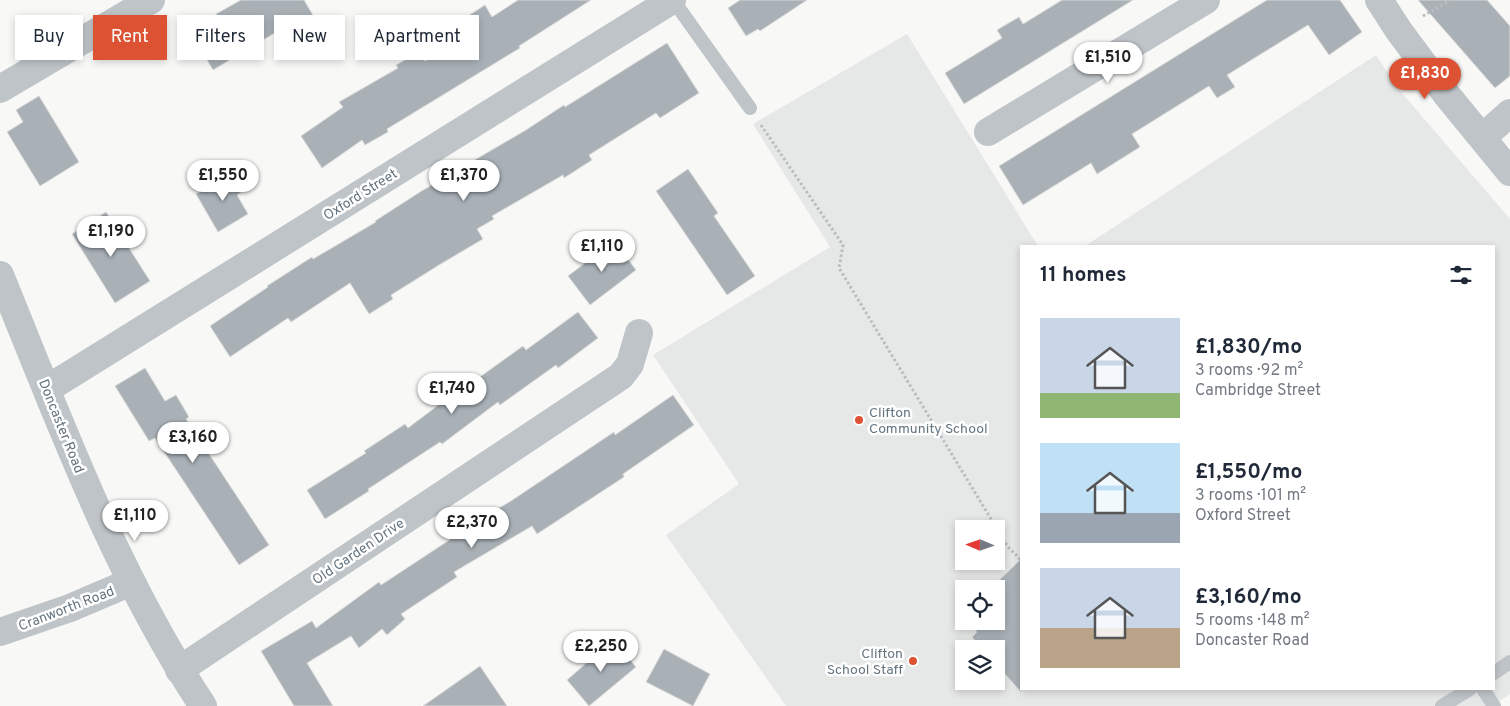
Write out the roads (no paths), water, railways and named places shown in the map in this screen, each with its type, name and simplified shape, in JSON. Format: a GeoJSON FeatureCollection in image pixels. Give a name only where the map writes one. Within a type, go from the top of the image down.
{"type":"FeatureCollection","features":[{"type":"Feature","properties":{"kind":"street"},"geometry":{"type":"LineString","coordinates":[[0,89],[151,0]]}},
{"type":"Feature","properties":{"kind":"street","name":"Oxford Street"},"geometry":{"type":"LineString","coordinates":[[47,389],[673,0]]}},
{"type":"Feature","properties":{"kind":"street"},"geometry":{"type":"LineString","coordinates":[[988,132],[1206,0]]}},
{"type":"Feature","properties":{"kind":"street"},"geometry":{"type":"LineString","coordinates":[[1379,0],[1399,31],[1446,94],[1510,172]]}},
{"type":"Feature","properties":{"kind":"street"},"geometry":{"type":"LineString","coordinates":[[1482,137],[1510,113]]}},
{"type":"Feature","properties":{"kind":"street","name":"Doncaster Road"},"geometry":{"type":"LineString","coordinates":[[0,275],[97,510],[131,582],[179,670],[204,706]]}},
{"type":"Feature","properties":{"kind":"street","name":"Old Garden Drive"},"geometry":{"type":"LineString","coordinates":[[179,670],[621,376],[630,364],[640,333]]}},
{"type":"Feature","properties":{"kind":"street","name":"Cranworth Road"},"geometry":{"type":"LineString","coordinates":[[0,632],[70,608],[131,582]]}},
{"type":"Feature","properties":{"kind":"lane"},"geometry":{"type":"LineString","coordinates":[[673,0],[750,108]]}},
{"type":"Feature","properties":{"kind":"lane"},"geometry":{"type":"LineString","coordinates":[[1495,672],[1510,662]]}},
{"type":"Feature","properties":{"kind":"lane"},"geometry":{"type":"LineString","coordinates":[[1442,706],[1468,690]]}},
{"type":"Feature","properties":{"kind":"lane"},"geometry":{"type":"LineString","coordinates":[[1484,690],[1494,706]]}},
{"type":"Feature","properties":{"kind":"place","name":"Clifton Community School"},"geometry":{"type":"Point","coordinates":[859,420]}},
{"type":"Feature","properties":{"kind":"place","name":"Clifton School Staff"},"geometry":{"type":"Point","coordinates":[913,661]}}]}
